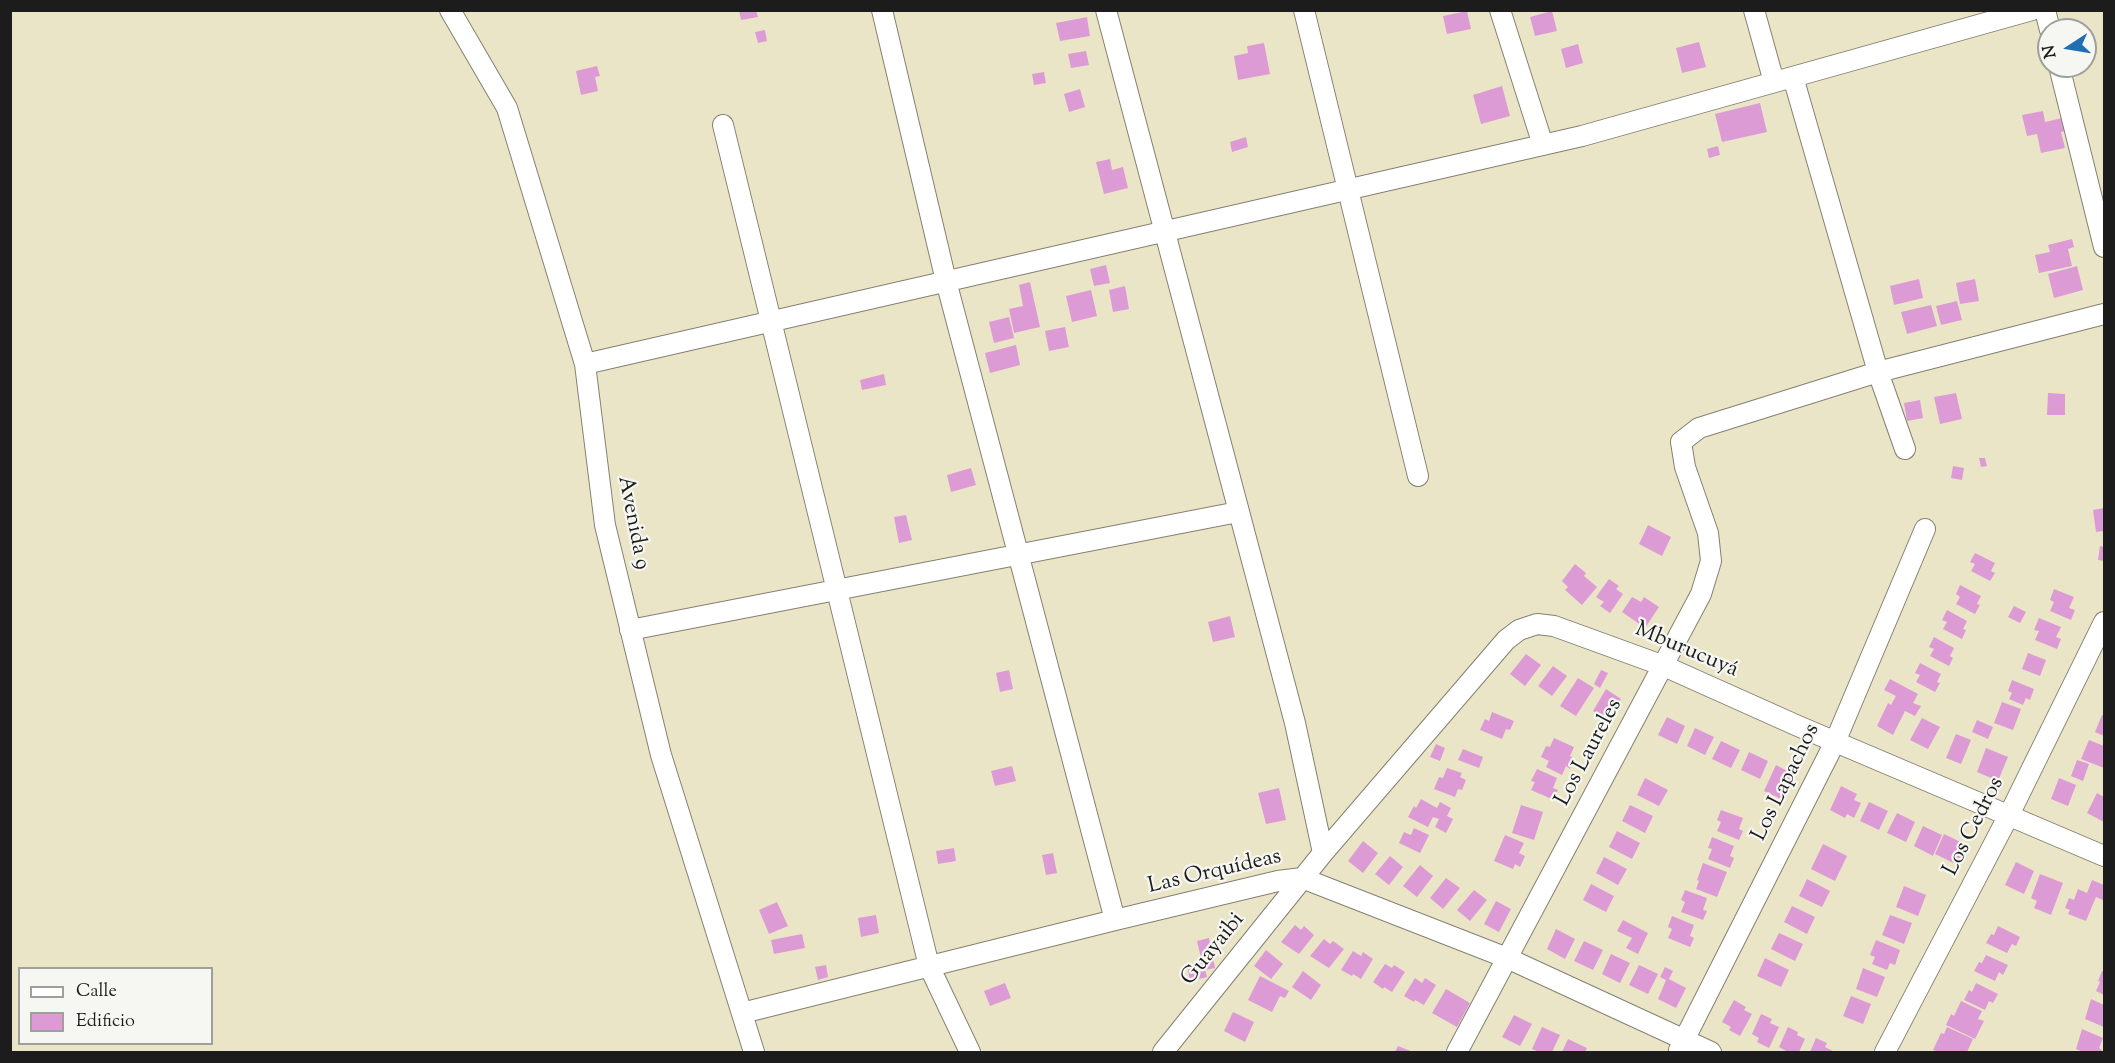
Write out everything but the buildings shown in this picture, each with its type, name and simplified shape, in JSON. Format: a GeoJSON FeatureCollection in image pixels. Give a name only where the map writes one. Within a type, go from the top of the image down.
{"type":"FeatureCollection","features":[{"type":"Feature","properties":{"kind":"street","name":"Avenida 9"},"geometry":{"type":"LineString","coordinates":[[450,10],[507,108],[585,364],[605,525],[630,630],[661,755],[754,1053]]}},
{"type":"Feature","properties":{"kind":"street"},"geometry":{"type":"LineString","coordinates":[[882,10],[946,282],[1115,920]]}},
{"type":"Feature","properties":{"kind":"street"},"geometry":{"type":"LineString","coordinates":[[1107,10],[1295,723],[1323,853]]}},
{"type":"Feature","properties":{"kind":"street"},"geometry":{"type":"LineString","coordinates":[[1305,10],[1418,476]]}},
{"type":"Feature","properties":{"kind":"street"},"geometry":{"type":"LineString","coordinates":[[1500,10],[1543,145]]}},
{"type":"Feature","properties":{"kind":"street"},"geometry":{"type":"LineString","coordinates":[[1754,10],[1783,80],[1905,449]]}},
{"type":"Feature","properties":{"kind":"street"},"geometry":{"type":"LineString","coordinates":[[585,364],[1543,145],[2027,11]]}},
{"type":"Feature","properties":{"kind":"street"},"geometry":{"type":"LineString","coordinates":[[2062,78],[2104,247]]}},
{"type":"Feature","properties":{"kind":"street"},"geometry":{"type":"LineString","coordinates":[[723,125],[929,966],[970,1053]]}},
{"type":"Feature","properties":{"kind":"street"},"geometry":{"type":"LineString","coordinates":[[1878,372],[2104,314]]}},
{"type":"Feature","properties":{"kind":"street","name":"Los Laureles"},"geometry":{"type":"LineString","coordinates":[[1457,1053],[1701,594],[1711,561],[1708,533],[1685,467],[1681,442],[1699,428],[1878,372]]}},
{"type":"Feature","properties":{"kind":"street"},"geometry":{"type":"LineString","coordinates":[[630,630],[1238,512]]}},
{"type":"Feature","properties":{"kind":"street","name":"Los Lapachos"},"geometry":{"type":"LineString","coordinates":[[1681,1046],[1835,742],[1925,529]]}},
{"type":"Feature","properties":{"kind":"street","name":"Los Cedros"},"geometry":{"type":"LineString","coordinates":[[1885,1053],[2009,815],[2104,622]]}},
{"type":"Feature","properties":{"kind":"street","name":"Mburucuyá"},"geometry":{"type":"LineString","coordinates":[[1302,878],[1506,640],[1519,630],[1537,624],[1554,626],[1664,666],[1835,742],[2104,856]]}},
{"type":"Feature","properties":{"kind":"street","name":"Las Orquídeas"},"geometry":{"type":"LineString","coordinates":[[742,1013],[1115,920],[1278,881],[1302,878],[1507,958],[1681,1046],[1711,1053]]}},
{"type":"Feature","properties":{"kind":"street","name":"Guayaibi"},"geometry":{"type":"LineString","coordinates":[[1163,1053],[1302,878]]}}]}
